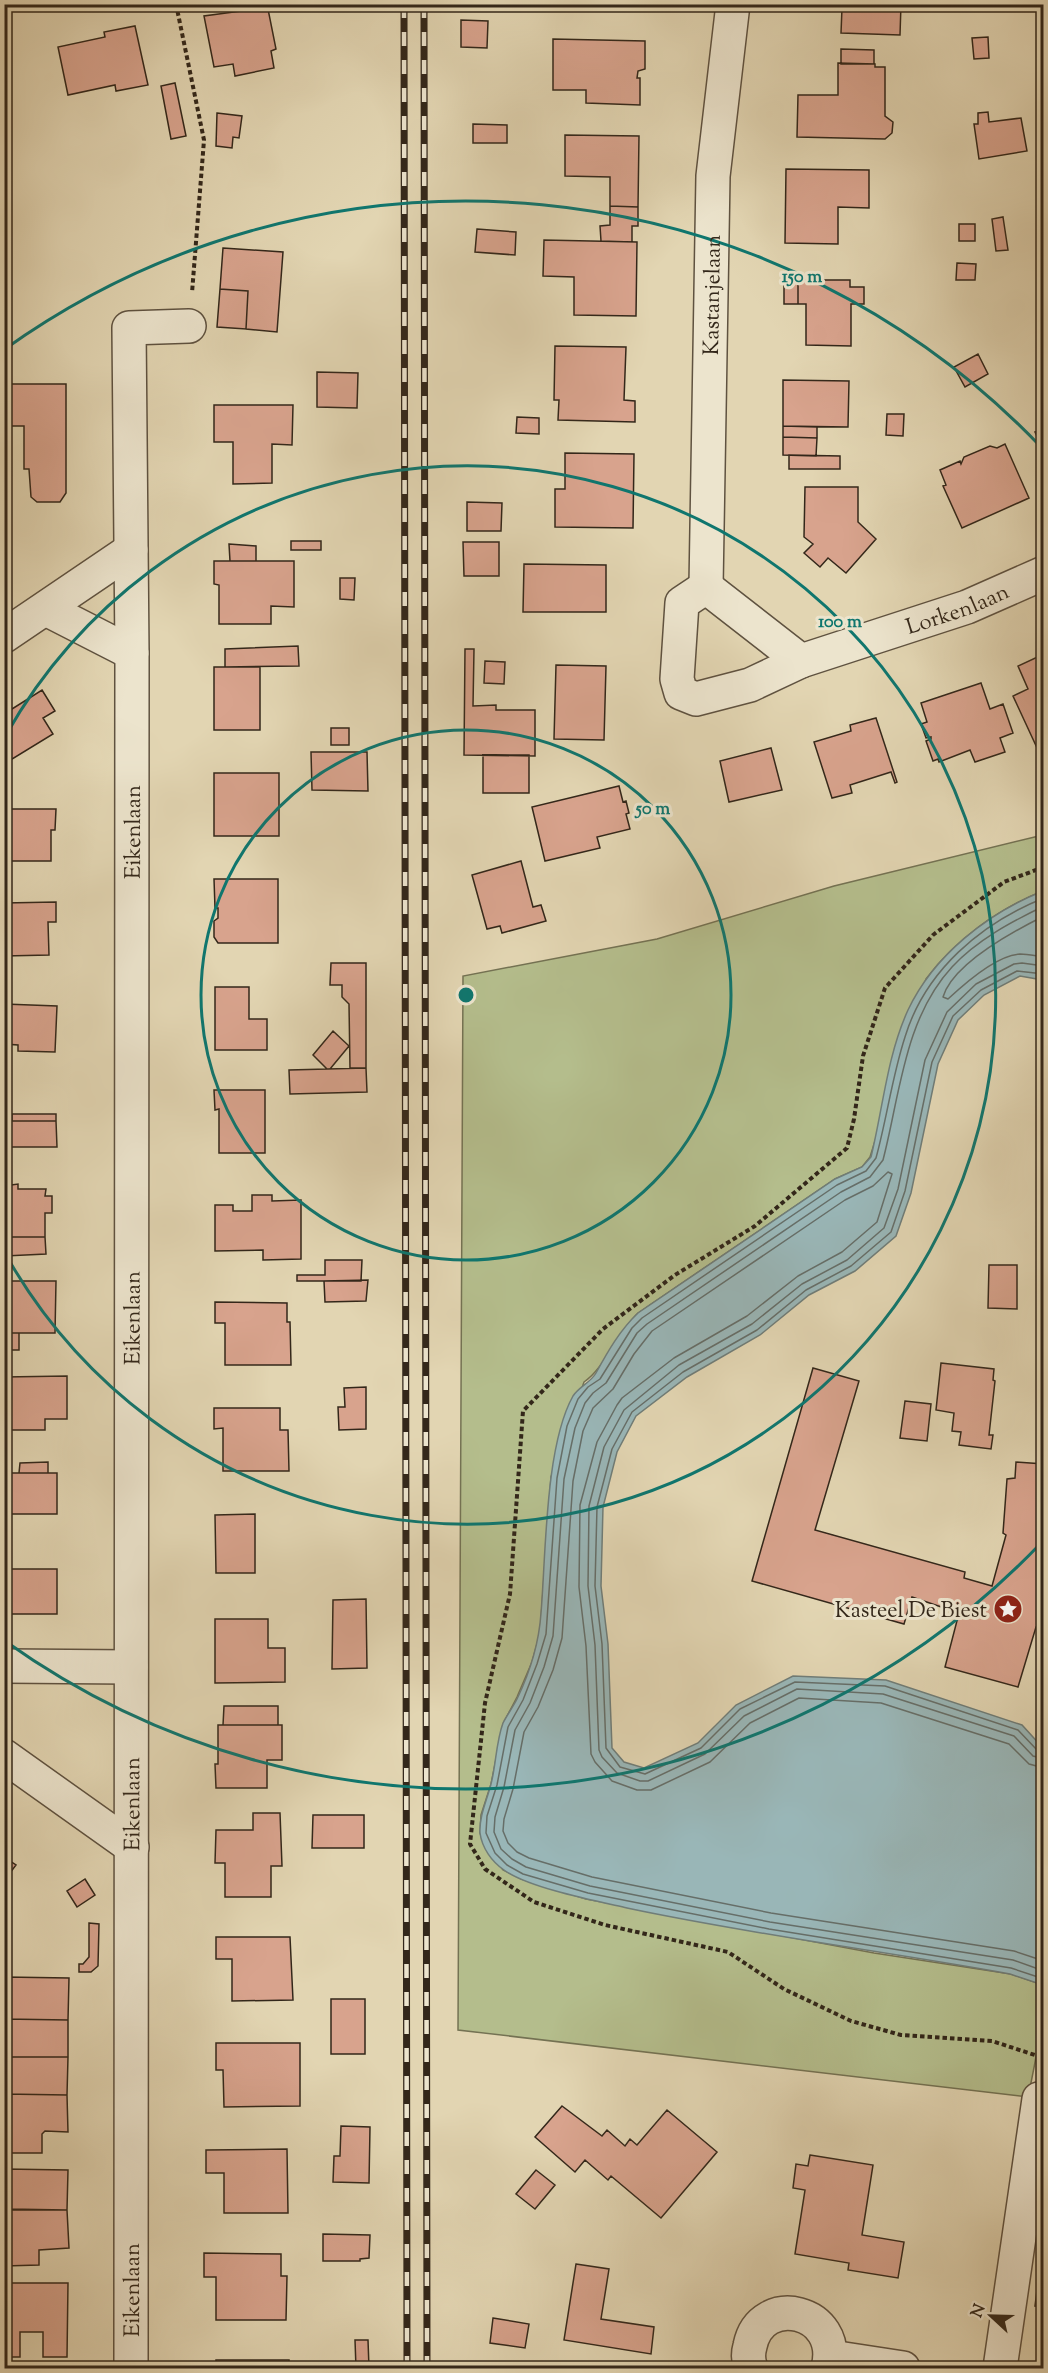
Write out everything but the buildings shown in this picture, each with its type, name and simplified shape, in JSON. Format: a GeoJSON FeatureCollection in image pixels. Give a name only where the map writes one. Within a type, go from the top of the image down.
{"type":"FeatureCollection","features":[{"type":"Feature","properties":{"kind":"street","name":"Kastanjelaan"},"geometry":{"type":"LineString","coordinates":[[706,587],[713,176],[733,4]]}},
{"type":"Feature","properties":{"kind":"street","name":"Eikenlaan"},"geometry":{"type":"LineString","coordinates":[[131,2368],[132,653],[129,327],[189,326]]}},
{"type":"Feature","properties":{"kind":"street"},"geometry":{"type":"LineString","coordinates":[[4,636],[131,550]]}},
{"type":"Feature","properties":{"kind":"street","name":"Lorkenlaan"},"geometry":{"type":"LineString","coordinates":[[706,587],[681,603],[677,679],[681,693],[696,699],[750,685],[801,661],[967,608],[1044,573]]}},
{"type":"Feature","properties":{"kind":"street"},"geometry":{"type":"LineString","coordinates":[[706,587],[801,661]]}},
{"type":"Feature","properties":{"kind":"street"},"geometry":{"type":"LineString","coordinates":[[46,609],[132,653]]}},
{"type":"Feature","properties":{"kind":"street"},"geometry":{"type":"LineString","coordinates":[[4,1666],[131,1668]]}},
{"type":"Feature","properties":{"kind":"street"},"geometry":{"type":"LineString","coordinates":[[4,1756],[132,1847]]}},
{"type":"Feature","properties":{"kind":"street"},"geometry":{"type":"LineString","coordinates":[[1000,2368],[1039,2099]]}},
{"type":"Feature","properties":{"kind":"street"},"geometry":{"type":"LineString","coordinates":[[752,2368],[748,2352],[751,2339],[758,2327],[767,2319],[779,2314],[799,2314],[816,2322],[830,2344],[829,2363],[903,2368]]}},
{"type":"Feature","properties":{"kind":"path"},"geometry":{"type":"LineString","coordinates":[[176,4],[204,140],[189,326]]}},
{"type":"Feature","properties":{"kind":"path"},"geometry":{"type":"LineString","coordinates":[[1044,867],[1004,882],[933,935],[885,988],[863,1056],[854,1119],[847,1148],[755,1226],[675,1275],[603,1329],[523,1412],[510,1594],[485,1703],[470,1844],[485,1869],[534,1902],[605,1925],[728,1952],[784,1989],[851,2021],[901,2035],[992,2041],[1044,2058]]}},
{"type":"Feature","properties":{"kind":"green space"},"geometry":{"type":"Polygon","coordinates":[[[1043,835],[1043,891],[1026,898],[978,927],[950,951],[926,979],[870,1157],[862,1167],[835,1179],[638,1313],[598,1368],[584,1382],[551,1477],[540,1633],[532,1662],[503,1724],[491,1784],[481,1815],[480,1833],[484,1845],[503,1870],[521,1879],[586,1899],[874,1953],[1011,1974],[1043,1985],[1042,2013],[1028,2097],[458,2030],[463,976],[657,939],[834,886],[1043,835]]]}},
{"type":"Feature","properties":{"kind":"water"},"geometry":{"type":"Polygon","coordinates":[[[1043,891],[1043,980],[1020,976],[984,995],[958,1020],[938,1064],[911,1193],[896,1236],[855,1271],[809,1295],[760,1335],[687,1377],[636,1416],[617,1452],[603,1507],[601,1586],[608,1644],[612,1748],[624,1762],[644,1768],[698,1743],[736,1705],[793,1676],[886,1680],[1022,1725],[1043,1748],[1043,1985],[1010,1974],[627,1908],[563,1893],[515,1877],[500,1867],[488,1854],[481,1839],[481,1820],[493,1777],[503,1723],[522,1689],[536,1646],[540,1624],[552,1471],[564,1417],[573,1396],[594,1376],[620,1334],[638,1313],[835,1179],[862,1167],[871,1157],[895,1045],[908,1010],[919,990],[932,971],[965,938],[1002,911],[1043,891]]]}},
{"type":"Feature","properties":{"kind":"railway"},"geometry":{"type":"LineString","coordinates":[[404,4],[407,2368]]}},
{"type":"Feature","properties":{"kind":"railway"},"geometry":{"type":"LineString","coordinates":[[424,4],[427,2368]]}},
{"type":"Feature","properties":{"kind":"place","name":"Kasteel De Biest"},"geometry":{"type":"Point","coordinates":[1008,1609]}}]}
